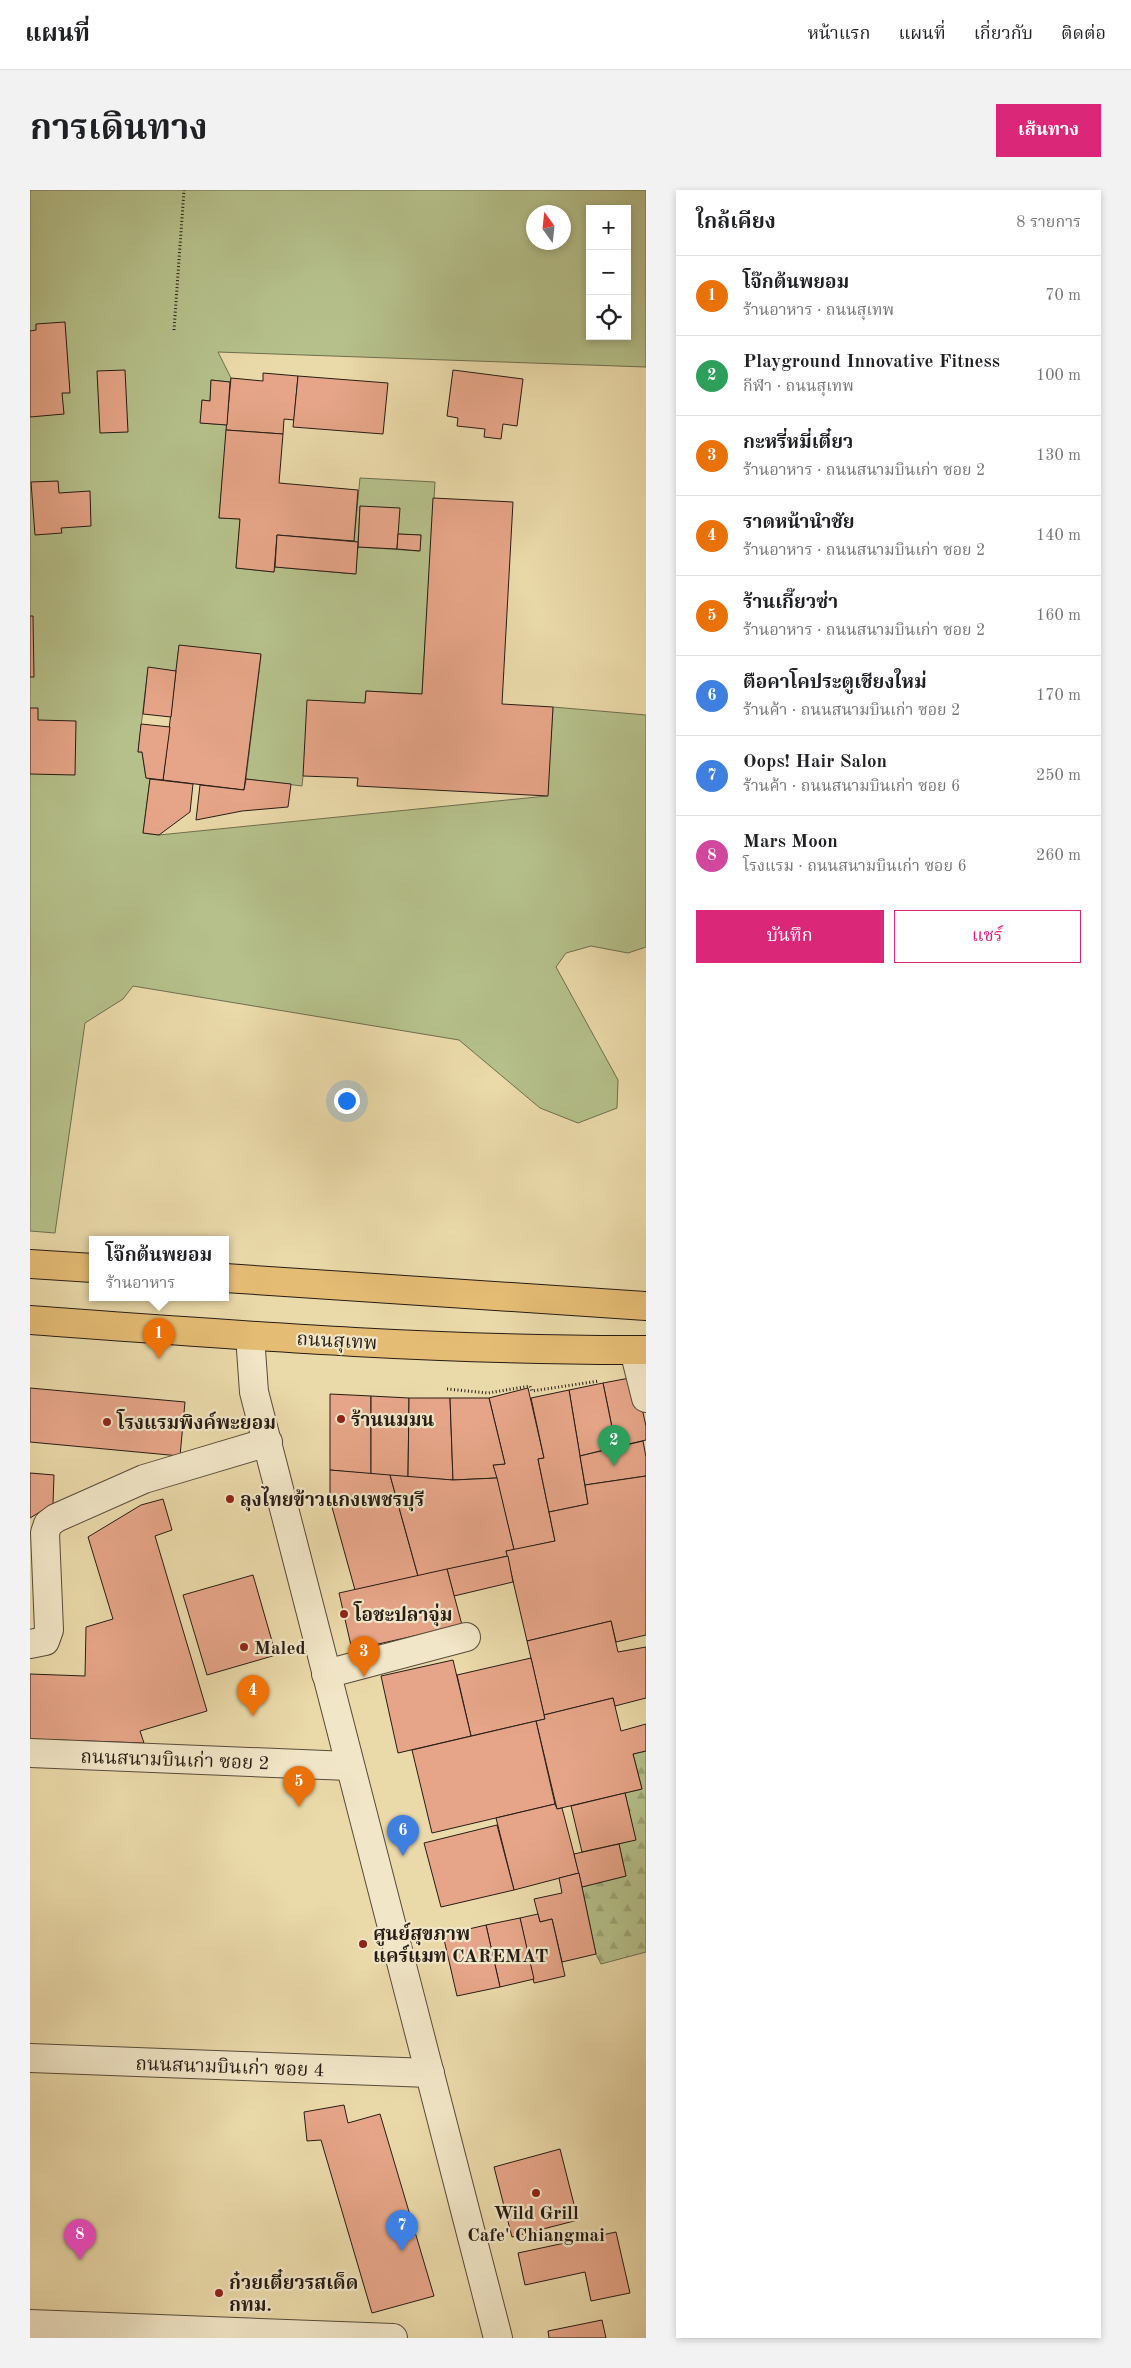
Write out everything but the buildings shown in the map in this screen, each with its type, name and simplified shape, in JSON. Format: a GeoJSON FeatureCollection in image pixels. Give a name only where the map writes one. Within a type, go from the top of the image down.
{"type":"FeatureCollection","features":[{"type":"Feature","properties":{"kind":"main road"},"geometry":{"type":"LineString","coordinates":[[30,1264],[89,1268]]}},
{"type":"Feature","properties":{"kind":"main road"},"geometry":{"type":"LineString","coordinates":[[229,1278],[643,1306]]}},
{"type":"Feature","properties":{"kind":"main road","name":"ถนนสุเทพ"},"geometry":{"type":"LineString","coordinates":[[30,1320],[250,1336],[454,1347],[643,1350]]}},
{"type":"Feature","properties":{"kind":"street"},"geometry":{"type":"LineString","coordinates":[[250,1336],[254,1392],[498,2338]]}},
{"type":"Feature","properties":{"kind":"street"},"geometry":{"type":"LineString","coordinates":[[643,1350],[644,1390]]}},
{"type":"Feature","properties":{"kind":"street"},"geometry":{"type":"LineString","coordinates":[[30,1644],[45,1641],[49,1630],[45,1533],[48,1524],[56,1518],[144,1479],[268,1442]]}},
{"type":"Feature","properties":{"kind":"street"},"geometry":{"type":"LineString","coordinates":[[326,1674],[466,1637]]}},
{"type":"Feature","properties":{"kind":"street","name":"ถนนสนามบินเก่า ซอย 2"},"geometry":{"type":"LineString","coordinates":[[30,1753],[350,1766]]}},
{"type":"Feature","properties":{"kind":"street","name":"ถนนสนามบินเก่า ซอย 4"},"geometry":{"type":"LineString","coordinates":[[30,2058],[430,2073]]}},
{"type":"Feature","properties":{"kind":"street"},"geometry":{"type":"LineString","coordinates":[[30,2324],[393,2338]]}},
{"type":"Feature","properties":{"kind":"path"},"geometry":{"type":"LineString","coordinates":[[174,330],[184,190]]}},
{"type":"Feature","properties":{"kind":"path"},"geometry":{"type":"LineString","coordinates":[[447,1389],[488,1392],[530,1386],[532,1391],[635,1376],[644,1390]]}},
{"type":"Feature","properties":{"kind":"green space"},"geometry":{"type":"Polygon","coordinates":[[[30,190],[646,190],[646,367],[218,352],[231,378],[230,382],[211,380],[210,401],[202,400],[201,423],[227,425],[219,518],[240,519],[236,568],[274,572],[275,567],[355,574],[358,547],[419,551],[421,535],[398,534],[360,506],[358,542],[354,541],[360,478],[435,482],[422,694],[366,691],[365,703],[303,776],[302,786],[246,779],[261,655],[179,646],[176,671],[148,668],[138,752],[142,752],[146,778],[150,779],[143,833],[159,835],[547,796],[553,707],[646,715],[646,947],[628,953],[591,946],[566,953],[556,967],[618,1080],[617,1108],[578,1123],[540,1108],[459,1040],[133,986],[123,999],[85,1023],[55,1233],[30,1231],[30,190]]]}},
{"type":"Feature","properties":{"kind":"green space"},"geometry":{"type":"Polygon","coordinates":[[[646,1751],[646,1952],[601,1964],[596,1954],[582,1887],[626,1876],[619,1844],[635,1839],[625,1793],[642,1789],[633,1754],[646,1751]]]}},
{"type":"Feature","properties":{"kind":"place","name":"โจ๊กต้นพยอม"},"geometry":{"type":"Point","coordinates":[159,1359]}},
{"type":"Feature","properties":{"kind":"place","name":"ร้านนมมน"},"geometry":{"type":"Point","coordinates":[341,1419]}},
{"type":"Feature","properties":{"kind":"place","name":"โรงแรมพิงค์พะยอม"},"geometry":{"type":"Point","coordinates":[107,1422]}},
{"type":"Feature","properties":{"kind":"place","name":"Playground Innovative Fitness"},"geometry":{"type":"Point","coordinates":[614,1466]}},
{"type":"Feature","properties":{"kind":"place","name":"ลุงไทยข้าวแกงเพชรบุรี"},"geometry":{"type":"Point","coordinates":[230,1499]}},
{"type":"Feature","properties":{"kind":"place","name":"โอชะปลาจุ่ม"},"geometry":{"type":"Point","coordinates":[344,1614]}},
{"type":"Feature","properties":{"kind":"place","name":"Maled"},"geometry":{"type":"Point","coordinates":[244,1647]}},
{"type":"Feature","properties":{"kind":"place","name":"กะหรี่หมี่เตี๋ยว"},"geometry":{"type":"Point","coordinates":[364,1677]}},
{"type":"Feature","properties":{"kind":"place","name":"ราดหน้านำชัย"},"geometry":{"type":"Point","coordinates":[253,1716]}},
{"type":"Feature","properties":{"kind":"place","name":"ร้านเกี๊ยวซ่า"},"geometry":{"type":"Point","coordinates":[299,1807]}},
{"type":"Feature","properties":{"kind":"place","name":"ตือคาโคประตูเชียงใหม่"},"geometry":{"type":"Point","coordinates":[403,1856]}},
{"type":"Feature","properties":{"kind":"place","name":"ศูนย์สุขภาพ แคร์แมท CAREMAT"},"geometry":{"type":"Point","coordinates":[363,1944]}},
{"type":"Feature","properties":{"kind":"place","name":"Wild Grill Cafe' Chiangmai"},"geometry":{"type":"Point","coordinates":[536,2193]}},
{"type":"Feature","properties":{"kind":"place","name":"Oops! Hair Salon"},"geometry":{"type":"Point","coordinates":[402,2251]}},
{"type":"Feature","properties":{"kind":"place","name":"Mars Moon"},"geometry":{"type":"Point","coordinates":[80,2260]}},
{"type":"Feature","properties":{"kind":"place","name":"ก๋วยเตี๋ยวรสเด็ด กทม."},"geometry":{"type":"Point","coordinates":[219,2293]}}]}
